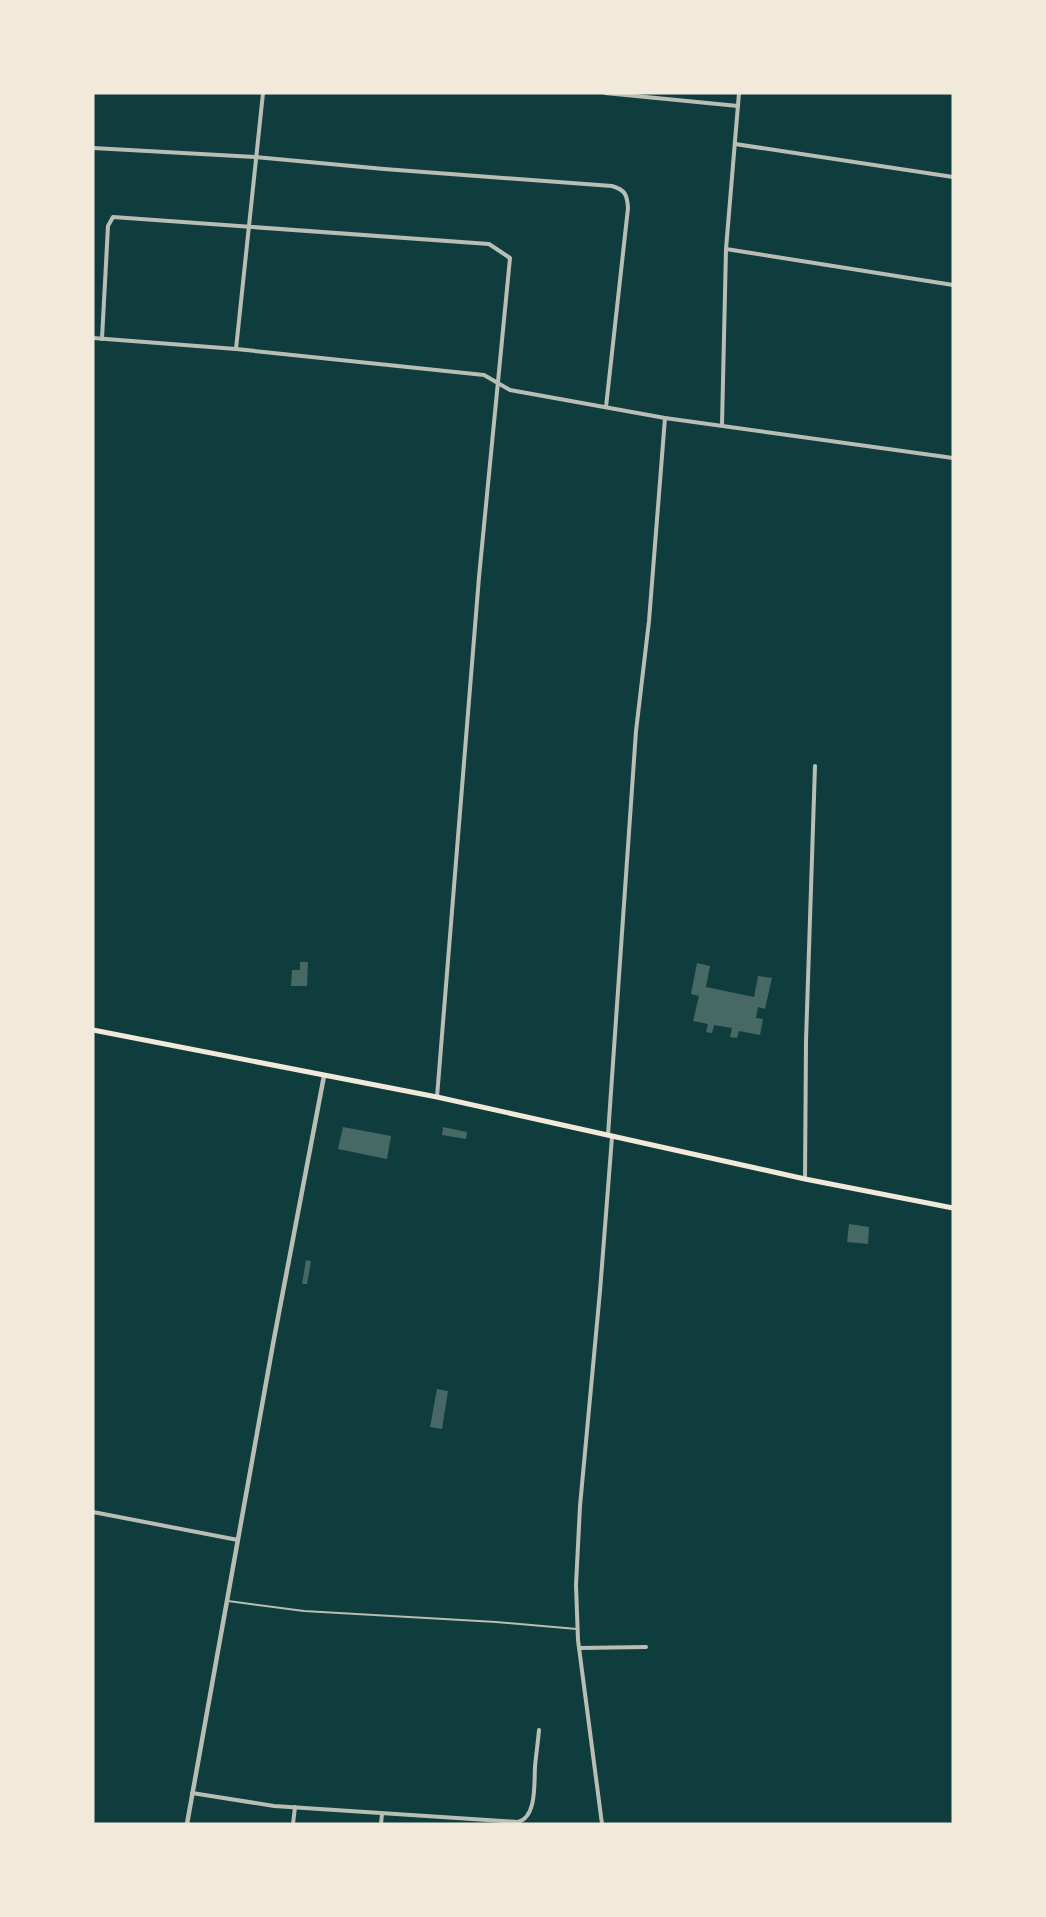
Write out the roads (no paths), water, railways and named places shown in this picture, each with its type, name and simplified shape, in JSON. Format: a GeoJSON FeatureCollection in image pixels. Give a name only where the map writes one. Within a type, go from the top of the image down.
{"type":"FeatureCollection","features":[{"type":"Feature","properties":{"kind":"main road"},"geometry":{"type":"LineString","coordinates":[[93,1030],[436,1097],[805,1179],[953,1208]]}},
{"type":"Feature","properties":{"kind":"street"},"geometry":{"type":"LineString","coordinates":[[236,349],[263,93]]}},
{"type":"Feature","properties":{"kind":"street"},"geometry":{"type":"LineString","coordinates":[[605,93],[738,106]]}},
{"type":"Feature","properties":{"kind":"street"},"geometry":{"type":"LineString","coordinates":[[722,425],[726,249],[739,93]]}},
{"type":"Feature","properties":{"kind":"street"},"geometry":{"type":"LineString","coordinates":[[735,144],[953,177]]}},
{"type":"Feature","properties":{"kind":"street"},"geometry":{"type":"LineString","coordinates":[[93,148],[255,157],[612,186],[623,190],[628,197],[628,208],[606,407]]}},
{"type":"Feature","properties":{"kind":"street"},"geometry":{"type":"LineString","coordinates":[[102,339],[108,226],[113,217],[250,225],[489,244],[510,258],[497,382],[436,1097]]}},
{"type":"Feature","properties":{"kind":"street"},"geometry":{"type":"LineString","coordinates":[[726,249],[953,285]]}},
{"type":"Feature","properties":{"kind":"street"},"geometry":{"type":"LineString","coordinates":[[93,339],[236,349],[484,375],[510,390],[665,418],[953,458]]}},
{"type":"Feature","properties":{"kind":"street"},"geometry":{"type":"LineString","coordinates":[[602,1824],[579,1648],[576,1585],[580,1506],[600,1291],[636,732],[649,621],[665,418]]}},
{"type":"Feature","properties":{"kind":"street"},"geometry":{"type":"LineString","coordinates":[[805,1179],[806,1041],[816,766]]}},
{"type":"Feature","properties":{"kind":"street"},"geometry":{"type":"LineString","coordinates":[[187,1824],[297,1212],[324,1076]]}},
{"type":"Feature","properties":{"kind":"street"},"geometry":{"type":"LineString","coordinates":[[93,1512],[238,1540]]}},
{"type":"Feature","properties":{"kind":"street"},"geometry":{"type":"LineString","coordinates":[[579,1648],[646,1647]]}},
{"type":"Feature","properties":{"kind":"street"},"geometry":{"type":"LineString","coordinates":[[192,1793],[296,1808],[518,1822],[523,1821],[527,1816],[534,1796],[539,1730]]}},
{"type":"Feature","properties":{"kind":"street"},"geometry":{"type":"LineString","coordinates":[[293,1824],[296,1808]]}},
{"type":"Feature","properties":{"kind":"street"},"geometry":{"type":"LineString","coordinates":[[381,1824],[382,1814]]}},
{"type":"Feature","properties":{"kind":"lane"},"geometry":{"type":"LineString","coordinates":[[228,1601],[304,1611],[577,1629]]}}]}
